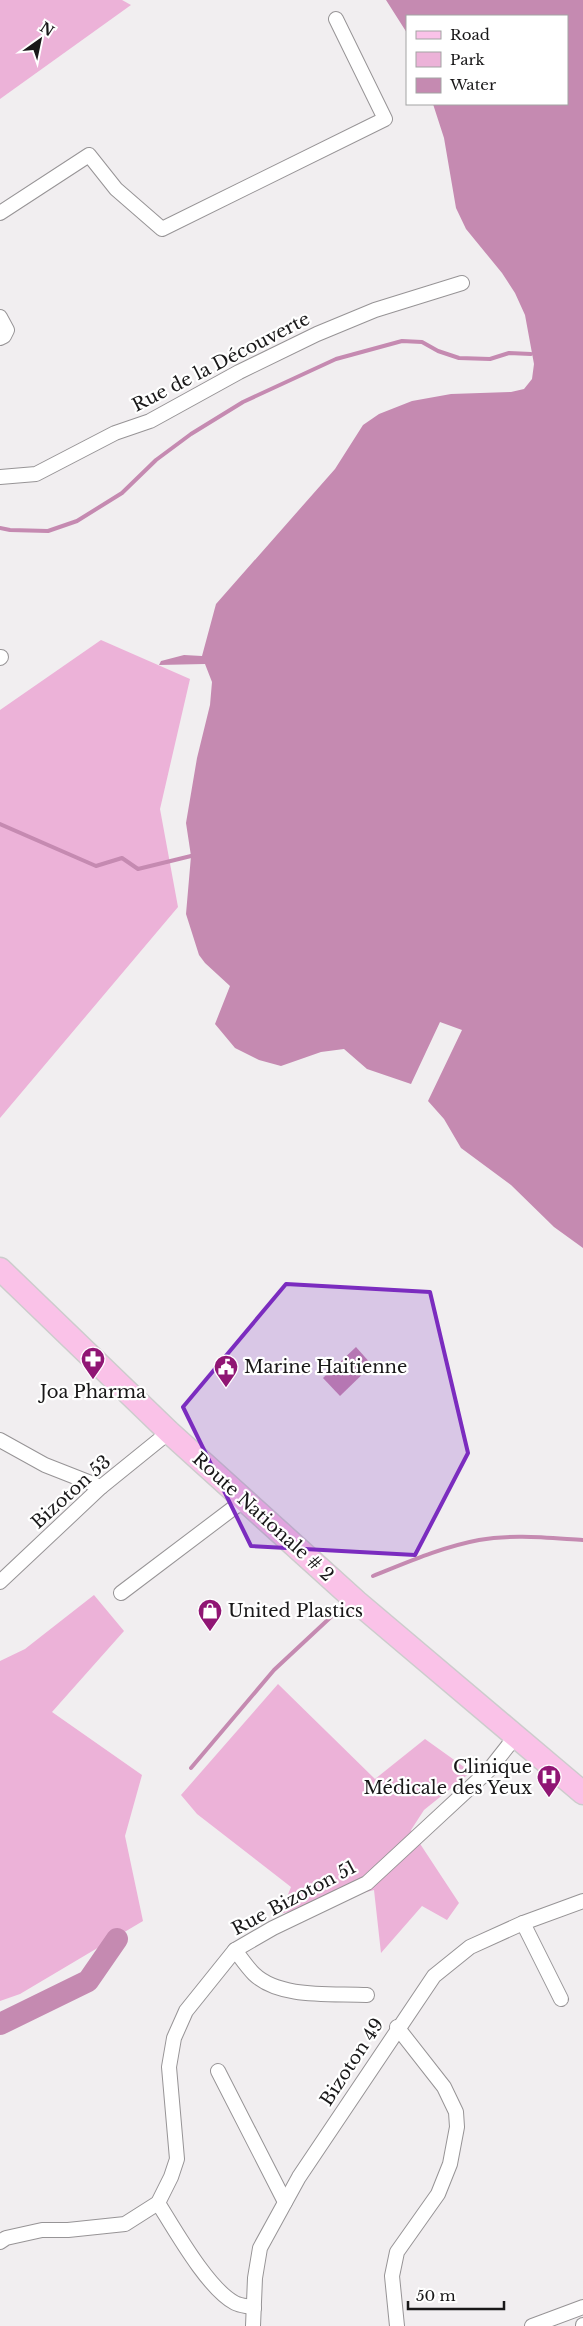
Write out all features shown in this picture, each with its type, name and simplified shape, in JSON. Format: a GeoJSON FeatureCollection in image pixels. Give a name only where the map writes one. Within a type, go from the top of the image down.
{"type":"FeatureCollection","features":[{"type":"Feature","properties":{"kind":"main road"},"geometry":{"type":"LineString","coordinates":[[0,1251],[6,1274]]}},
{"type":"Feature","properties":{"kind":"main road","name":"Route Nationale # 2"},"geometry":{"type":"LineString","coordinates":[[6,1274],[169,1432],[357,1602],[514,1737],[583,1793]]}},
{"type":"Feature","properties":{"kind":"street"},"geometry":{"type":"LineString","coordinates":[[0,214],[89,155],[116,189],[162,229],[385,119],[336,19]]}},
{"type":"Feature","properties":{"kind":"street","name":"Rue de la Découverte"},"geometry":{"type":"LineString","coordinates":[[0,477],[36,474],[115,433],[150,421],[239,372],[317,334],[375,310],[462,283]]}},
{"type":"Feature","properties":{"kind":"street"},"geometry":{"type":"LineString","coordinates":[[0,317],[6,330],[4,336],[0,338]]}},
{"type":"Feature","properties":{"kind":"street","name":"Bizoton 53"},"geometry":{"type":"LineString","coordinates":[[0,1582],[101,1487],[169,1432]]}},
{"type":"Feature","properties":{"kind":"street"},"geometry":{"type":"LineString","coordinates":[[0,1440],[45,1465],[101,1487]]}},
{"type":"Feature","properties":{"kind":"street"},"geometry":{"type":"LineString","coordinates":[[121,1593],[244,1500]]}},
{"type":"Feature","properties":{"kind":"street","name":"Rue Bizoton 51"},"geometry":{"type":"LineString","coordinates":[[158,2203],[171,2177],[177,2159],[169,2067],[174,2038],[186,2012],[235,1950],[274,1928],[367,1883],[489,1770],[514,1737]]}},
{"type":"Feature","properties":{"kind":"street","name":"Bizoton 49"},"geometry":{"type":"LineString","coordinates":[[252,2326],[260,2248],[299,2178],[397,2028],[434,1976],[470,1947],[522,1923],[583,1901]]}},
{"type":"Feature","properties":{"kind":"street"},"geometry":{"type":"LineString","coordinates":[[522,1923],[560,1999]]}},
{"type":"Feature","properties":{"kind":"street"},"geometry":{"type":"LineString","coordinates":[[235,1950],[255,1975],[289,1992],[367,1995]]}},
{"type":"Feature","properties":{"kind":"street"},"geometry":{"type":"LineString","coordinates":[[396,2326],[392,2276],[396,2252],[438,2194],[450,2164],[457,2127],[456,2112],[444,2087],[397,2028]]}},
{"type":"Feature","properties":{"kind":"street"},"geometry":{"type":"LineString","coordinates":[[218,2071],[285,2202]]}},
{"type":"Feature","properties":{"kind":"street"},"geometry":{"type":"LineString","coordinates":[[0,2242],[6,2238],[42,2230],[68,2230],[125,2224],[158,2203],[185,2246],[220,2292],[236,2303],[254,2308]]}},
{"type":"Feature","properties":{"kind":"street"},"geometry":{"type":"LineString","coordinates":[[532,2326],[583,2307]]}},
{"type":"Feature","properties":{"kind":"highlighted area"},"geometry":{"type":"Polygon","coordinates":[[[286,1284],[430,1292],[468,1453],[415,1555],[251,1546],[183,1407],[286,1284]]]}},
{"type":"Feature","properties":{"kind":"green space"},"geometry":{"type":"Polygon","coordinates":[[[0,0],[122,0],[131,5],[0,99],[0,0]]]}},
{"type":"Feature","properties":{"kind":"green space"},"geometry":{"type":"Polygon","coordinates":[[[101,640],[190,679],[160,809],[178,907],[0,1118],[0,710],[101,640]]]}},
{"type":"Feature","properties":{"kind":"green space"},"geometry":{"type":"Polygon","coordinates":[[[94,1595],[124,1631],[52,1712],[142,1775],[125,1836],[143,1921],[20,1994],[0,2001],[0,1661],[25,1649],[94,1595]]]}},
{"type":"Feature","properties":{"kind":"green space"},"geometry":{"type":"Polygon","coordinates":[[[278,1684],[375,1779],[425,1739],[471,1772],[424,1810],[411,1830],[459,1903],[447,1920],[422,1906],[381,1953],[374,1890],[280,1914],[291,1887],[197,1814],[181,1795],[278,1684]]]}},
{"type":"Feature","properties":{"kind":"water"},"geometry":{"type":"Polygon","coordinates":[[[386,0],[583,0],[583,1248],[554,1227],[511,1185],[461,1148],[444,1119],[428,1101],[462,1030],[440,1022],[411,1084],[367,1069],[344,1049],[321,1052],[281,1066],[259,1060],[235,1048],[215,1024],[230,986],[199,955],[186,914],[191,856],[186,823],[197,758],[210,705],[212,682],[205,664],[159,665],[161,661],[184,655],[202,656],[216,604],[335,469],[363,425],[379,414],[412,401],[451,394],[511,392],[524,389],[532,379],[534,364],[525,315],[515,293],[502,273],[466,229],[456,208],[444,138],[433,105],[568,105],[568,15],[406,15],[406,31],[386,0]]]}},
{"type":"Feature","properties":{"kind":"water"},"geometry":{"type":"Polygon","coordinates":[[[356,1347],[372,1365],[340,1396],[323,1378],[356,1347]]]}},
{"type":"Feature","properties":{"kind":"waterway"},"geometry":{"type":"LineString","coordinates":[[0,528],[48,531],[77,521],[122,493],[156,460],[191,434],[243,402],[336,359],[402,341],[422,342],[438,351],[459,358],[490,359],[509,353],[531,354]]}},
{"type":"Feature","properties":{"kind":"waterway"},"geometry":{"type":"LineString","coordinates":[[0,824],[96,866],[122,858],[138,869],[191,856]]}},
{"type":"Feature","properties":{"kind":"waterway"},"geometry":{"type":"LineString","coordinates":[[373,1576],[438,1551],[479,1540],[517,1537],[583,1540]]}},
{"type":"Feature","properties":{"kind":"waterway"},"geometry":{"type":"LineString","coordinates":[[191,1768],[274,1670],[333,1615]]}},
{"type":"Feature","properties":{"kind":"waterway"},"geometry":{"type":"LineString","coordinates":[[0,2024],[88,1981],[117,1939]]}},
{"type":"Feature","properties":{"kind":"place","name":"Joa Pharma"},"geometry":{"type":"Point","coordinates":[93,1380]}},
{"type":"Feature","properties":{"kind":"place","name":"Marine Haitienne"},"geometry":{"type":"Point","coordinates":[226,1388]}},
{"type":"Feature","properties":{"kind":"place","name":"United Plastics"},"geometry":{"type":"Point","coordinates":[210,1632]}},
{"type":"Feature","properties":{"kind":"place","name":"Clinique Médicale des Yeux"},"geometry":{"type":"Point","coordinates":[549,1798]}}]}
